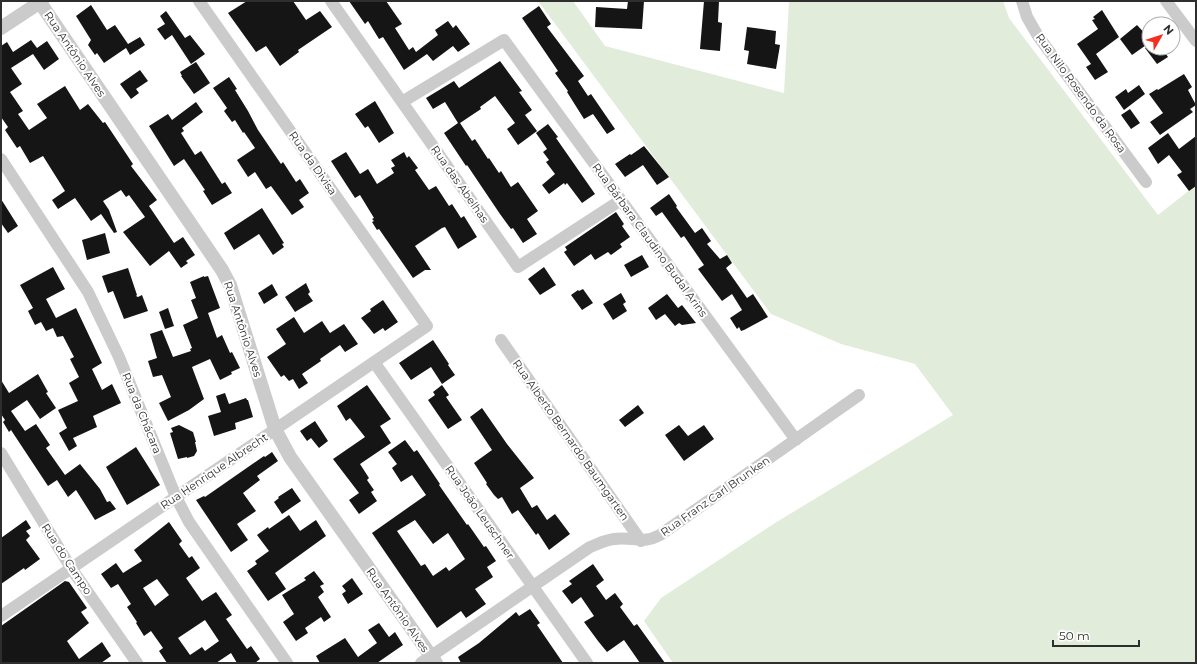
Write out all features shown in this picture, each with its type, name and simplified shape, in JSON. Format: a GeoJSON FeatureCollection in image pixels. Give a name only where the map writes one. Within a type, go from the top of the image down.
{"type":"FeatureCollection","features":[{"type":"Feature","properties":{"kind":"street","name":"Rua da Divisa"},"geometry":{"type":"LineString","coordinates":[[199,1],[427,326]]}},
{"type":"Feature","properties":{"kind":"street","name":"Rua das Abelhas"},"geometry":{"type":"LineString","coordinates":[[331,1],[518,267],[621,200]]}},
{"type":"Feature","properties":{"kind":"street","name":"Rua Nilo Rosendo da Rosa"},"geometry":{"type":"LineString","coordinates":[[1022,1],[1027,17],[1038,36],[1146,182]]}},
{"type":"Feature","properties":{"kind":"street"},"geometry":{"type":"LineString","coordinates":[[1166,1],[1196,42]]}},
{"type":"Feature","properties":{"kind":"street"},"geometry":{"type":"LineString","coordinates":[[1,28],[40,2]]}},
{"type":"Feature","properties":{"kind":"street","name":"Rua Antônio Alves"},"geometry":{"type":"LineString","coordinates":[[40,2],[222,270],[230,285],[275,429],[281,441],[301,473],[429,661]]}},
{"type":"Feature","properties":{"kind":"street","name":"Rua Bárbara Claudino Budal Arins"},"geometry":{"type":"LineString","coordinates":[[402,102],[504,40],[796,440]]}},
{"type":"Feature","properties":{"kind":"street","name":"Rua da Chácara"},"geometry":{"type":"LineString","coordinates":[[1,159],[88,292],[119,358],[176,497],[198,536],[287,663]]}},
{"type":"Feature","properties":{"kind":"street","name":"Rua Henrique Albrecht"},"geometry":{"type":"LineString","coordinates":[[1,616],[427,326]]}},
{"type":"Feature","properties":{"kind":"street","name":"Rua Alberto Bernardo Baumgarten"},"geometry":{"type":"LineString","coordinates":[[502,340],[641,541]]}},
{"type":"Feature","properties":{"kind":"street","name":"Rua João Leuschner"},"geometry":{"type":"LineString","coordinates":[[374,362],[587,663]]}},
{"type":"Feature","properties":{"kind":"street","name":"Rua Franz Carl Brunken"},"geometry":{"type":"LineString","coordinates":[[429,661],[532,586],[579,554],[602,542],[614,539],[641,541],[651,540],[660,535],[859,395]]}},
{"type":"Feature","properties":{"kind":"street","name":"Rua do Campo"},"geometry":{"type":"LineString","coordinates":[[1,453],[71,568],[137,663]]}},
{"type":"Feature","properties":{"kind":"green space"},"geometry":{"type":"Polygon","coordinates":[[[538,1],[573,1],[605,46],[784,93],[789,1],[1003,1],[1009,18],[1158,215],[1196,185],[1196,663],[673,663],[644,621],[661,598],[775,523],[953,415],[915,364],[841,344],[771,314],[538,1]]]}},
{"type":"Feature","properties":{"kind":"building"},"geometry":{"type":"Polygon","coordinates":[[[247,1],[293,1],[306,20],[320,11],[332,27],[298,50],[299,52],[280,66],[266,46],[256,52],[228,13],[247,1]]]}},
{"type":"Feature","properties":{"kind":"building"},"geometry":{"type":"Polygon","coordinates":[[[349,1],[386,1],[402,24],[395,28],[409,50],[413,47],[416,52],[438,35],[435,30],[448,21],[453,28],[456,25],[470,44],[458,52],[453,46],[433,61],[427,54],[404,70],[383,37],[379,39],[368,21],[365,24],[349,1]]]}},
{"type":"Feature","properties":{"kind":"building"},"geometry":{"type":"Polygon","coordinates":[[[628,1],[644,1],[642,29],[595,27],[596,7],[627,9],[628,1]]]}},
{"type":"Feature","properties":{"kind":"building"},"geometry":{"type":"Polygon","coordinates":[[[704,1],[719,1],[718,22],[722,23],[720,51],[700,49],[704,1]]]}},
{"type":"Feature","properties":{"kind":"building"},"geometry":{"type":"Polygon","coordinates":[[[91,5],[107,30],[115,25],[128,44],[140,37],[145,45],[130,55],[126,48],[104,63],[97,53],[95,55],[88,45],[91,40],[76,16],[91,5]]]}},
{"type":"Feature","properties":{"kind":"building"},"geometry":{"type":"Polygon","coordinates":[[[539,6],[551,24],[547,27],[584,76],[578,81],[588,96],[591,94],[615,129],[607,134],[593,114],[584,119],[567,92],[568,91],[555,73],[558,71],[522,18],[539,6]]]}},
{"type":"Feature","properties":{"kind":"building"},"geometry":{"type":"Polygon","coordinates":[[[1102,10],[1119,37],[1096,54],[1108,72],[1095,80],[1086,67],[1091,64],[1077,44],[1098,29],[1092,20],[1095,19],[1093,17],[1102,10]]]}},
{"type":"Feature","properties":{"kind":"building"},"geometry":{"type":"Polygon","coordinates":[[[166,11],[185,38],[190,35],[205,54],[191,64],[172,35],[165,40],[157,29],[165,24],[160,16],[166,11]]]}},
{"type":"Feature","properties":{"kind":"building"},"geometry":{"type":"Polygon","coordinates":[[[1137,25],[1141,29],[1141,49],[1132,55],[1120,39],[1137,25]]]}},
{"type":"Feature","properties":{"kind":"building"},"geometry":{"type":"Polygon","coordinates":[[[747,27],[776,31],[775,44],[780,45],[776,69],[747,64],[749,51],[744,50],[747,27]]]}},
{"type":"Feature","properties":{"kind":"building"},"geometry":{"type":"Polygon","coordinates":[[[31,40],[37,48],[47,41],[59,59],[44,70],[33,54],[11,68],[22,84],[10,92],[23,111],[18,114],[29,130],[47,118],[37,104],[65,86],[80,110],[88,104],[103,123],[105,122],[133,164],[131,166],[157,200],[149,206],[174,243],[183,237],[195,255],[186,261],[188,263],[181,268],[169,251],[150,266],[123,232],[145,217],[129,195],[126,197],[121,190],[103,201],[109,210],[117,232],[114,233],[101,214],[91,221],[75,198],[58,209],[52,200],[65,191],[43,156],[30,163],[20,146],[17,148],[5,130],[8,127],[1,117],[1,46],[7,42],[13,52],[31,40]]]}},
{"type":"Feature","properties":{"kind":"building"},"geometry":{"type":"Polygon","coordinates":[[[1151,56],[1167,56],[1168,57],[1157,64],[1151,56]]]}},
{"type":"Feature","properties":{"kind":"building"},"geometry":{"type":"Polygon","coordinates":[[[500,61],[522,91],[519,92],[532,110],[525,115],[537,131],[518,145],[507,129],[515,123],[495,96],[480,107],[481,109],[460,123],[472,141],[475,139],[499,173],[501,171],[511,187],[518,182],[538,211],[527,219],[537,234],[523,243],[513,228],[511,229],[500,214],[444,133],[458,123],[445,102],[433,109],[426,98],[454,81],[459,88],[500,61]]]}},
{"type":"Feature","properties":{"kind":"building"},"geometry":{"type":"Polygon","coordinates":[[[196,62],[210,83],[194,94],[181,76],[180,72],[196,62]]]}},
{"type":"Feature","properties":{"kind":"building"},"geometry":{"type":"Polygon","coordinates":[[[140,70],[148,81],[136,89],[139,93],[131,99],[120,84],[140,70]]]}},
{"type":"Feature","properties":{"kind":"building"},"geometry":{"type":"Polygon","coordinates":[[[1184,74],[1192,87],[1188,90],[1196,105],[1190,109],[1193,112],[1160,135],[1150,122],[1163,113],[1149,94],[1184,74]]]}},
{"type":"Feature","properties":{"kind":"building"},"geometry":{"type":"Polygon","coordinates":[[[229,77],[237,89],[235,90],[258,130],[281,164],[283,162],[296,182],[300,179],[309,193],[299,200],[304,207],[292,215],[271,186],[266,189],[255,172],[248,177],[237,160],[255,148],[235,120],[232,122],[224,111],[227,108],[213,88],[229,77]]]}},
{"type":"Feature","properties":{"kind":"building"},"geometry":{"type":"Polygon","coordinates":[[[1139,85],[1145,94],[1124,110],[1115,97],[1126,89],[1128,93],[1139,85]]]}},
{"type":"Feature","properties":{"kind":"building"},"geometry":{"type":"Polygon","coordinates":[[[375,101],[394,133],[379,143],[368,126],[365,128],[355,114],[375,101]]]}},
{"type":"Feature","properties":{"kind":"building"},"geometry":{"type":"Polygon","coordinates":[[[196,102],[203,112],[182,128],[184,131],[181,133],[195,155],[201,151],[222,184],[225,182],[232,193],[212,205],[203,191],[205,190],[184,159],[174,166],[149,126],[168,114],[172,120],[196,102]]]}},
{"type":"Feature","properties":{"kind":"building"},"geometry":{"type":"Polygon","coordinates":[[[1130,109],[1140,123],[1131,129],[1121,115],[1130,109]]]}},
{"type":"Feature","properties":{"kind":"building"},"geometry":{"type":"Polygon","coordinates":[[[548,124],[595,194],[582,203],[567,183],[565,185],[564,183],[549,194],[542,185],[555,174],[546,162],[549,160],[543,152],[547,149],[536,133],[548,124]]]}},
{"type":"Feature","properties":{"kind":"building"},"geometry":{"type":"Polygon","coordinates":[[[1168,133],[1179,149],[1196,136],[1196,186],[1189,191],[1177,175],[1182,172],[1169,155],[1158,164],[1148,148],[1168,133]]]}},
{"type":"Feature","properties":{"kind":"building"},"geometry":{"type":"Polygon","coordinates":[[[644,146],[669,177],[657,185],[643,165],[625,177],[615,164],[644,146]]]}},
{"type":"Feature","properties":{"kind":"building"},"geometry":{"type":"Polygon","coordinates":[[[346,152],[360,174],[368,169],[377,184],[394,173],[391,168],[395,166],[391,160],[404,152],[407,158],[409,156],[418,168],[415,170],[429,190],[436,186],[449,206],[452,204],[461,218],[464,216],[477,237],[458,249],[445,227],[442,228],[415,246],[431,270],[425,270],[413,278],[379,229],[377,230],[372,222],[374,221],[372,219],[374,218],[360,195],[355,198],[331,161],[346,152]]]}},
{"type":"Feature","properties":{"kind":"building"},"geometry":{"type":"Polygon","coordinates":[[[669,194],[677,206],[676,207],[695,233],[702,228],[711,241],[707,244],[720,259],[727,255],[732,263],[726,268],[747,298],[753,294],[768,317],[744,330],[741,331],[739,327],[737,329],[730,318],[742,310],[732,294],[722,301],[698,269],[704,265],[684,236],[681,238],[662,212],[656,216],[650,208],[669,194]]]}},
{"type":"Feature","properties":{"kind":"building"},"geometry":{"type":"Polygon","coordinates":[[[1,199],[18,226],[8,233],[1,223],[1,199]]]}},
{"type":"Feature","properties":{"kind":"building"},"geometry":{"type":"Polygon","coordinates":[[[262,208],[284,243],[282,244],[284,247],[273,255],[259,234],[234,250],[224,233],[262,208]]]}},
{"type":"Feature","properties":{"kind":"building"},"geometry":{"type":"Polygon","coordinates":[[[616,212],[624,224],[622,226],[630,237],[620,244],[622,247],[611,255],[608,252],[595,260],[591,254],[574,266],[564,252],[567,250],[565,247],[616,212]]]}},
{"type":"Feature","properties":{"kind":"building"},"geometry":{"type":"Polygon","coordinates":[[[105,233],[110,253],[87,260],[82,240],[105,233]]]}},
{"type":"Feature","properties":{"kind":"building"},"geometry":{"type":"Polygon","coordinates":[[[642,255],[649,267],[631,277],[624,265],[642,255]]]}},
{"type":"Feature","properties":{"kind":"building"},"geometry":{"type":"Polygon","coordinates":[[[53,267],[65,289],[46,299],[56,318],[76,308],[102,363],[92,369],[102,390],[112,384],[121,403],[93,416],[97,427],[73,438],[77,446],[69,451],[59,433],[67,428],[58,410],[78,401],[69,383],[79,377],[70,359],[74,357],[63,336],[57,337],[53,328],[46,331],[41,322],[35,325],[28,311],[33,308],[20,285],[53,267]]]}},
{"type":"Feature","properties":{"kind":"building"},"geometry":{"type":"Polygon","coordinates":[[[544,267],[556,285],[540,295],[528,279],[544,267]]]}},
{"type":"Feature","properties":{"kind":"building"},"geometry":{"type":"Polygon","coordinates":[[[128,268],[137,295],[136,296],[138,297],[142,295],[148,311],[124,319],[113,291],[108,293],[102,276],[128,268]]]}},
{"type":"Feature","properties":{"kind":"building"},"geometry":{"type":"Polygon","coordinates":[[[204,276],[208,276],[220,308],[208,313],[217,338],[222,335],[230,353],[232,352],[240,368],[231,372],[232,374],[220,380],[210,359],[192,367],[204,399],[189,410],[168,421],[159,403],[171,397],[162,375],[153,377],[148,361],[157,358],[150,334],[162,330],[173,357],[191,351],[190,349],[192,348],[183,325],[198,318],[191,300],[196,298],[190,282],[204,276]]]}},
{"type":"Feature","properties":{"kind":"building"},"geometry":{"type":"Polygon","coordinates":[[[306,283],[310,292],[308,294],[313,301],[295,312],[285,297],[306,283]]]}},
{"type":"Feature","properties":{"kind":"building"},"geometry":{"type":"Polygon","coordinates":[[[272,284],[278,295],[264,304],[258,293],[272,284]]]}},
{"type":"Feature","properties":{"kind":"building"},"geometry":{"type":"Polygon","coordinates":[[[583,289],[593,303],[582,310],[571,295],[578,290],[583,289]]]}},
{"type":"Feature","properties":{"kind":"building"},"geometry":{"type":"Polygon","coordinates":[[[621,293],[626,302],[623,304],[627,311],[613,320],[603,304],[621,293]]]}},
{"type":"Feature","properties":{"kind":"building"},"geometry":{"type":"Polygon","coordinates":[[[667,294],[678,308],[682,305],[696,323],[682,325],[679,323],[675,326],[665,314],[656,320],[648,308],[667,294]]]}},
{"type":"Feature","properties":{"kind":"building"},"geometry":{"type":"Polygon","coordinates":[[[383,300],[398,322],[385,331],[383,328],[374,334],[361,318],[371,311],[370,309],[383,300]]]}},
{"type":"Feature","properties":{"kind":"building"},"geometry":{"type":"Polygon","coordinates":[[[168,308],[174,326],[165,329],[159,312],[168,308]]]}},
{"type":"Feature","properties":{"kind":"building"},"geometry":{"type":"Polygon","coordinates":[[[294,317],[304,333],[322,321],[330,333],[344,324],[358,344],[345,352],[340,345],[320,359],[321,361],[302,374],[308,383],[299,389],[293,379],[289,381],[284,375],[281,377],[267,357],[286,344],[276,329],[294,317]]]}},
{"type":"Feature","properties":{"kind":"building"},"geometry":{"type":"Polygon","coordinates":[[[433,340],[455,375],[442,384],[431,367],[411,380],[399,363],[433,340]]]}},
{"type":"Feature","properties":{"kind":"building"},"geometry":{"type":"Polygon","coordinates":[[[38,374],[48,392],[46,393],[56,408],[40,419],[27,400],[11,411],[25,431],[36,424],[50,445],[46,448],[65,475],[80,464],[100,489],[107,502],[110,501],[116,509],[95,520],[76,490],[68,497],[57,480],[48,486],[11,430],[9,432],[3,422],[5,420],[1,414],[1,380],[9,393],[38,374]]]}},
{"type":"Feature","properties":{"kind":"building"},"geometry":{"type":"Polygon","coordinates":[[[367,385],[391,419],[380,426],[391,443],[360,464],[369,478],[367,480],[374,490],[371,492],[377,501],[359,514],[349,500],[359,493],[333,459],[365,437],[350,418],[346,421],[337,406],[367,385]]]}},
{"type":"Feature","properties":{"kind":"building"},"geometry":{"type":"Polygon","coordinates":[[[442,385],[449,395],[446,397],[462,420],[448,429],[428,400],[435,395],[433,392],[442,385]]]}},
{"type":"Feature","properties":{"kind":"building"},"geometry":{"type":"Polygon","coordinates":[[[225,393],[229,404],[246,398],[253,417],[235,423],[236,429],[214,436],[208,416],[221,412],[216,396],[225,393]]]}},
{"type":"Feature","properties":{"kind":"building"},"geometry":{"type":"Polygon","coordinates":[[[638,405],[644,413],[625,427],[619,420],[638,405]]]}},
{"type":"Feature","properties":{"kind":"building"},"geometry":{"type":"Polygon","coordinates":[[[482,408],[507,444],[534,478],[520,488],[532,508],[537,505],[547,520],[555,514],[570,534],[549,550],[538,533],[536,535],[518,510],[512,514],[502,497],[498,499],[494,495],[474,463],[492,450],[470,417],[482,408]]]}},
{"type":"Feature","properties":{"kind":"building"},"geometry":{"type":"Polygon","coordinates":[[[315,421],[328,441],[319,448],[311,438],[307,441],[300,431],[315,421]]]}},
{"type":"Feature","properties":{"kind":"building"},"geometry":{"type":"Polygon","coordinates":[[[179,425],[193,432],[197,451],[194,456],[178,459],[170,433],[173,432],[171,428],[179,425]]]}},
{"type":"Feature","properties":{"kind":"building"},"geometry":{"type":"Polygon","coordinates":[[[679,425],[688,436],[704,425],[714,439],[684,461],[665,435],[679,425]]]}},
{"type":"Feature","properties":{"kind":"building"},"geometry":{"type":"Polygon","coordinates":[[[405,440],[414,452],[417,450],[467,525],[468,524],[484,547],[486,546],[496,561],[487,567],[493,577],[475,589],[486,604],[466,618],[461,611],[437,628],[372,533],[426,495],[412,475],[401,482],[392,468],[397,464],[388,452],[405,440]],[[415,520],[397,531],[421,566],[425,564],[433,576],[446,567],[449,571],[465,559],[448,533],[433,544],[415,520]]]}},
{"type":"Feature","properties":{"kind":"building"},"geometry":{"type":"Polygon","coordinates":[[[136,447],[160,485],[127,505],[106,467],[136,447]]]}},
{"type":"Feature","properties":{"kind":"building"},"geometry":{"type":"Polygon","coordinates":[[[272,452],[278,461],[257,476],[260,480],[243,493],[256,511],[237,524],[248,540],[231,552],[196,500],[204,496],[205,497],[272,452]]]}},
{"type":"Feature","properties":{"kind":"building"},"geometry":{"type":"Polygon","coordinates":[[[292,488],[301,501],[282,514],[274,502],[279,498],[278,497],[292,488]]]}},
{"type":"Feature","properties":{"kind":"building"},"geometry":{"type":"Polygon","coordinates":[[[289,515],[300,531],[316,520],[326,536],[275,573],[286,589],[268,601],[247,571],[257,564],[255,561],[269,551],[257,535],[268,527],[269,529],[289,515]]]}},
{"type":"Feature","properties":{"kind":"building"},"geometry":{"type":"Polygon","coordinates":[[[26,520],[31,528],[26,531],[30,536],[26,540],[40,559],[1,584],[1,538],[26,520]]]}},
{"type":"Feature","properties":{"kind":"building"},"geometry":{"type":"Polygon","coordinates":[[[169,522],[182,541],[179,544],[189,558],[192,556],[200,568],[186,578],[202,601],[216,592],[232,615],[226,619],[247,649],[251,646],[260,659],[255,663],[237,663],[231,653],[216,663],[167,663],[159,651],[163,648],[151,631],[144,636],[127,607],[131,604],[118,584],[111,588],[101,574],[116,563],[123,573],[142,561],[134,550],[169,522]],[[157,579],[143,588],[155,606],[169,595],[157,579]],[[205,620],[178,638],[190,655],[202,647],[205,651],[219,641],[205,620]]]}},
{"type":"Feature","properties":{"kind":"building"},"geometry":{"type":"Polygon","coordinates":[[[593,564],[604,580],[596,586],[606,600],[615,593],[623,604],[620,607],[634,626],[637,624],[665,663],[640,663],[624,640],[607,652],[584,622],[594,616],[581,597],[572,604],[562,591],[572,584],[569,581],[593,564]]]}},
{"type":"Feature","properties":{"kind":"building"},"geometry":{"type":"Polygon","coordinates":[[[314,571],[324,584],[320,586],[324,592],[318,597],[331,617],[324,622],[321,617],[305,628],[308,633],[296,641],[283,622],[294,614],[282,595],[306,580],[304,578],[314,571]]]}},
{"type":"Feature","properties":{"kind":"building"},"geometry":{"type":"Polygon","coordinates":[[[352,578],[363,594],[348,604],[342,594],[346,591],[342,586],[352,578]]]}},
{"type":"Feature","properties":{"kind":"building"},"geometry":{"type":"Polygon","coordinates":[[[65,581],[69,582],[87,608],[81,612],[89,623],[67,641],[79,659],[102,642],[111,656],[101,663],[1,663],[1,626],[65,581]]]}},
{"type":"Feature","properties":{"kind":"building"},"geometry":{"type":"Polygon","coordinates":[[[530,609],[540,623],[537,625],[563,663],[461,663],[458,657],[479,643],[516,612],[519,616],[530,609]]]}},
{"type":"Feature","properties":{"kind":"building"},"geometry":{"type":"Polygon","coordinates":[[[379,623],[389,637],[395,632],[403,645],[377,663],[320,663],[316,656],[345,638],[358,657],[377,643],[368,630],[379,623]]]}}]}
